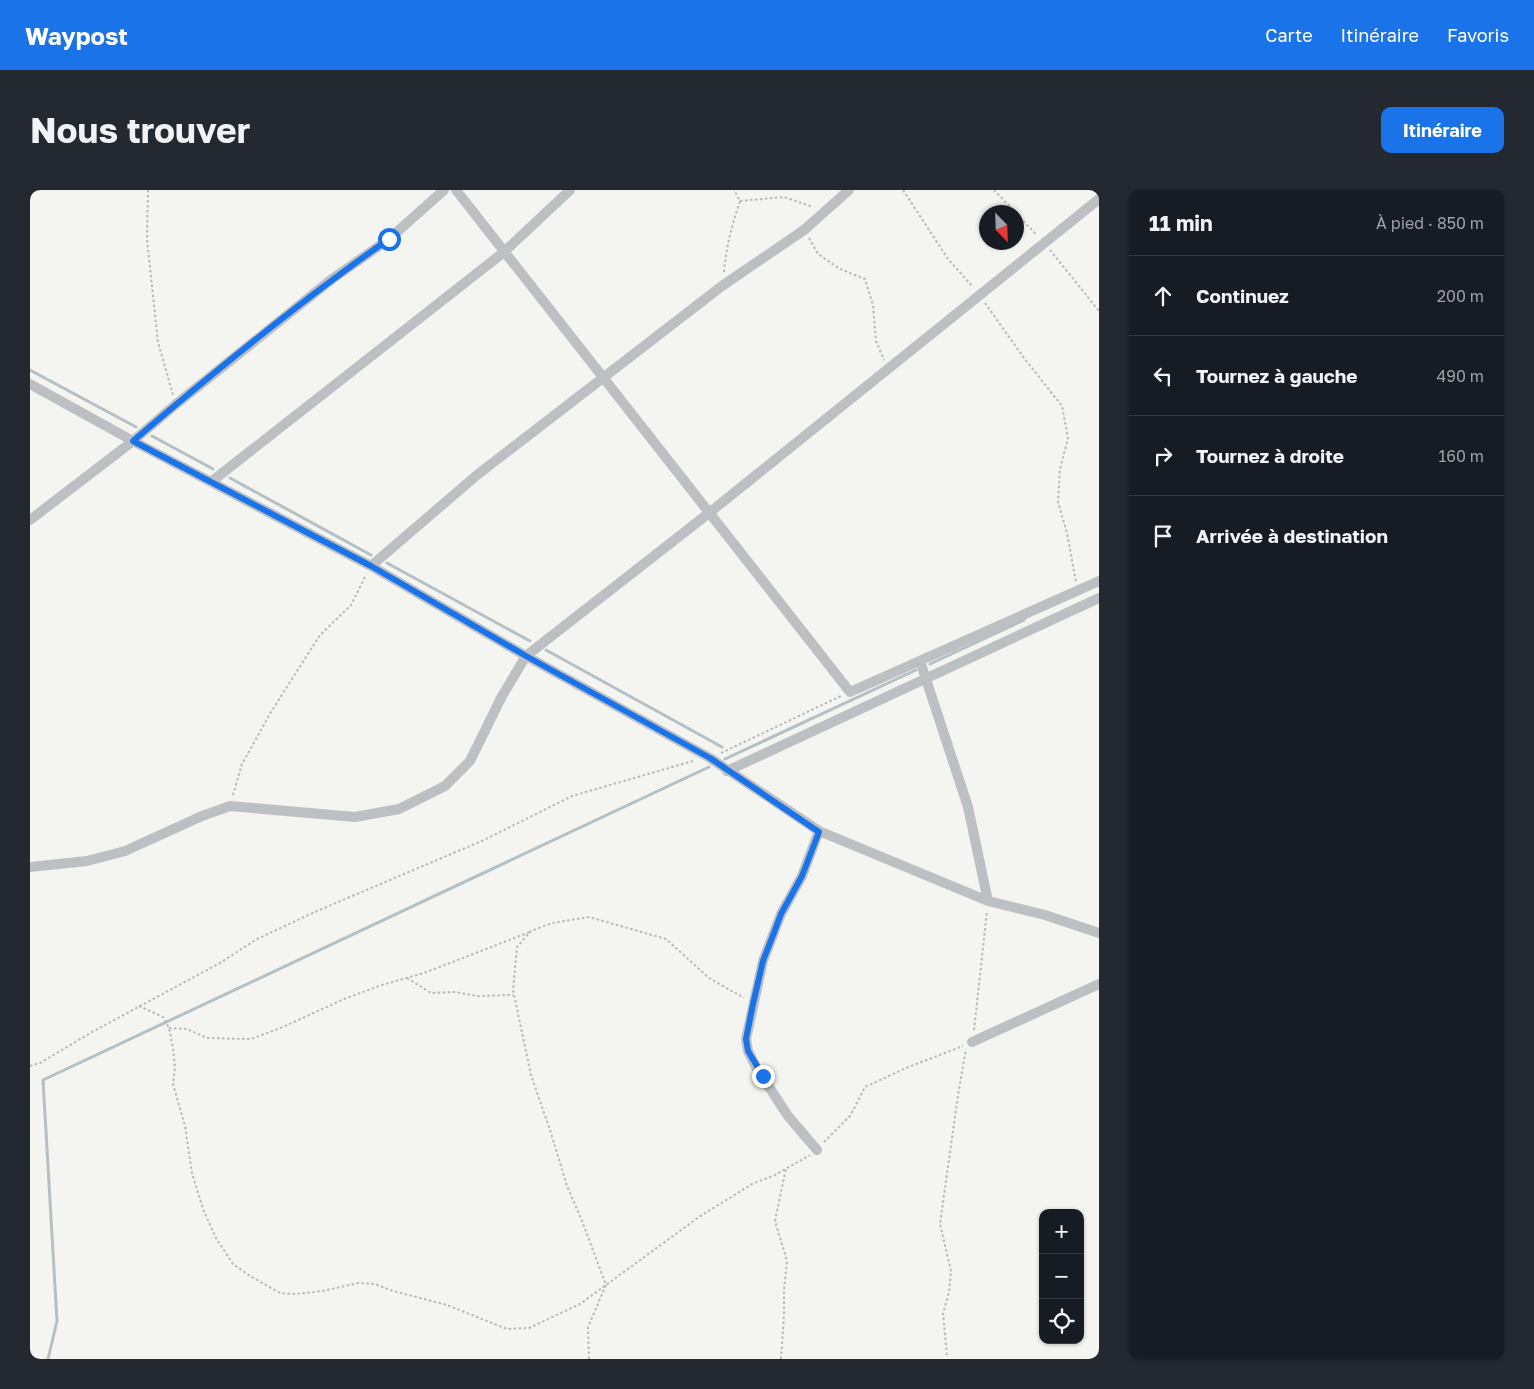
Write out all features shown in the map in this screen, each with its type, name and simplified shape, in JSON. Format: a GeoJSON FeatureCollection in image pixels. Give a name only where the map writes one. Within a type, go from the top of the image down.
{"type":"FeatureCollection","features":[{"type":"Feature","properties":{"kind":"street"},"geometry":{"type":"LineString","coordinates":[[30,520],[133,441],[176,404],[332,279],[389,239],[444,190]]}},
{"type":"Feature","properties":{"kind":"street"},"geometry":{"type":"LineString","coordinates":[[456,190],[850,692],[1099,581]]}},
{"type":"Feature","properties":{"kind":"street"},"geometry":{"type":"LineString","coordinates":[[211,482],[504,252],[570,190]]}},
{"type":"Feature","properties":{"kind":"street"},"geometry":{"type":"LineString","coordinates":[[371,566],[477,475],[722,286],[804,230],[849,190]]}},
{"type":"Feature","properties":{"kind":"street"},"geometry":{"type":"LineString","coordinates":[[30,867],[87,861],[124,851],[202,816],[230,806],[356,817],[398,809],[444,786],[470,760],[502,696],[526,656],[709,513],[1099,199]]}},
{"type":"Feature","properties":{"kind":"street"},"geometry":{"type":"LineString","coordinates":[[30,384],[133,441],[371,566],[526,656],[710,758],[819,832],[988,901],[1045,915],[1099,933]]}},
{"type":"Feature","properties":{"kind":"street"},"geometry":{"type":"LineString","coordinates":[[727,771],[1099,598]]}},
{"type":"Feature","properties":{"kind":"street"},"geometry":{"type":"LineString","coordinates":[[920,660],[968,807],[988,901]]}},
{"type":"Feature","properties":{"kind":"street"},"geometry":{"type":"LineString","coordinates":[[817,1150],[788,1116],[756,1067],[748,1051],[746,1039],[763,961],[781,914],[802,876],[819,832]]}},
{"type":"Feature","properties":{"kind":"street"},"geometry":{"type":"LineString","coordinates":[[972,1042],[1099,984]]}},
{"type":"Feature","properties":{"kind":"path"},"geometry":{"type":"LineString","coordinates":[[148,190],[147,240],[158,342],[176,404]]}},
{"type":"Feature","properties":{"kind":"path"},"geometry":{"type":"LineString","coordinates":[[722,286],[725,252],[740,201],[734,190]]}},
{"type":"Feature","properties":{"kind":"path"},"geometry":{"type":"LineString","coordinates":[[903,190],[948,259],[980,295],[1019,351],[1062,406],[1068,438],[1060,469],[1058,502],[1067,533],[1078,591]]}},
{"type":"Feature","properties":{"kind":"path"},"geometry":{"type":"LineString","coordinates":[[994,190],[1008,205]]}},
{"type":"Feature","properties":{"kind":"path"},"geometry":{"type":"LineString","coordinates":[[740,201],[784,197],[824,211]]}},
{"type":"Feature","properties":{"kind":"path"},"geometry":{"type":"LineString","coordinates":[[1024,222],[1044,243],[1099,311]]}},
{"type":"Feature","properties":{"kind":"path"},"geometry":{"type":"LineString","coordinates":[[804,230],[818,254],[840,269],[865,278],[873,305],[876,341],[884,358],[884,372]]}},
{"type":"Feature","properties":{"kind":"path"},"geometry":{"type":"LineString","coordinates":[[230,806],[242,764],[271,712],[320,635],[350,605],[371,566]]}},
{"type":"Feature","properties":{"kind":"path"},"geometry":{"type":"LineString","coordinates":[[723,752],[850,692]]}},
{"type":"Feature","properties":{"kind":"path"},"geometry":{"type":"LineString","coordinates":[[30,1066],[40,1063],[92,1032],[220,963],[257,939],[317,911],[484,840],[572,796],[685,763],[710,758]]}},
{"type":"Feature","properties":{"kind":"path"},"geometry":{"type":"LineString","coordinates":[[972,1042],[988,901]]}},
{"type":"Feature","properties":{"kind":"path"},"geometry":{"type":"LineString","coordinates":[[169,1028],[187,1029],[207,1038],[251,1038],[283,1027],[344,999],[467,957],[552,923],[588,917],[666,939],[709,978],[753,1004]]}},
{"type":"Feature","properties":{"kind":"path"},"geometry":{"type":"LineString","coordinates":[[531,931],[516,947],[514,995],[531,1075],[549,1125],[566,1186],[582,1221],[606,1285],[588,1327],[589,1359]]}},
{"type":"Feature","properties":{"kind":"path"},"geometry":{"type":"LineString","coordinates":[[407,978],[431,992],[454,992],[478,996],[514,995]]}},
{"type":"Feature","properties":{"kind":"path"},"geometry":{"type":"LineString","coordinates":[[139,1006],[163,1017],[169,1028],[175,1068],[173,1084],[185,1126],[192,1173],[203,1209],[216,1238],[233,1264],[280,1293],[295,1294],[323,1291],[358,1283],[375,1284],[393,1291],[447,1305],[507,1329],[529,1328],[580,1304],[699,1217],[752,1184],[786,1168],[817,1150],[850,1116],[865,1088],[906,1068],[967,1044],[940,1224],[951,1271],[949,1292],[943,1314],[947,1355]]}},
{"type":"Feature","properties":{"kind":"path"},"geometry":{"type":"LineString","coordinates":[[781,1359],[784,1290],[788,1261],[775,1221],[786,1168]]}},
{"type":"Feature","properties":{"kind":"waterway"},"geometry":{"type":"LineString","coordinates":[[30,370],[136,427]]}},
{"type":"Feature","properties":{"kind":"waterway"},"geometry":{"type":"LineString","coordinates":[[152,436],[213,469]]}},
{"type":"Feature","properties":{"kind":"waterway"},"geometry":{"type":"LineString","coordinates":[[230,478],[371,555]]}},
{"type":"Feature","properties":{"kind":"waterway"},"geometry":{"type":"LineString","coordinates":[[387,563],[530,641]]}},
{"type":"Feature","properties":{"kind":"waterway"},"geometry":{"type":"LineString","coordinates":[[930,664],[1024,620]]}},
{"type":"Feature","properties":{"kind":"waterway"},"geometry":{"type":"LineString","coordinates":[[546,650],[722,747]]}},
{"type":"Feature","properties":{"kind":"waterway"},"geometry":{"type":"LineString","coordinates":[[725,759],[916,670]]}},
{"type":"Feature","properties":{"kind":"waterway"},"geometry":{"type":"LineString","coordinates":[[48,1359],[57,1321],[43,1080],[709,767]]}},
{"type":"Feature","properties":{"kind":"route"},"geometry":{"type":"LineString","coordinates":[[389,239],[332,279],[176,404],[133,441],[371,566],[526,656],[710,758],[819,832],[802,876],[781,914],[763,961],[753,1004],[746,1039],[748,1051],[763,1076]]}}]}
